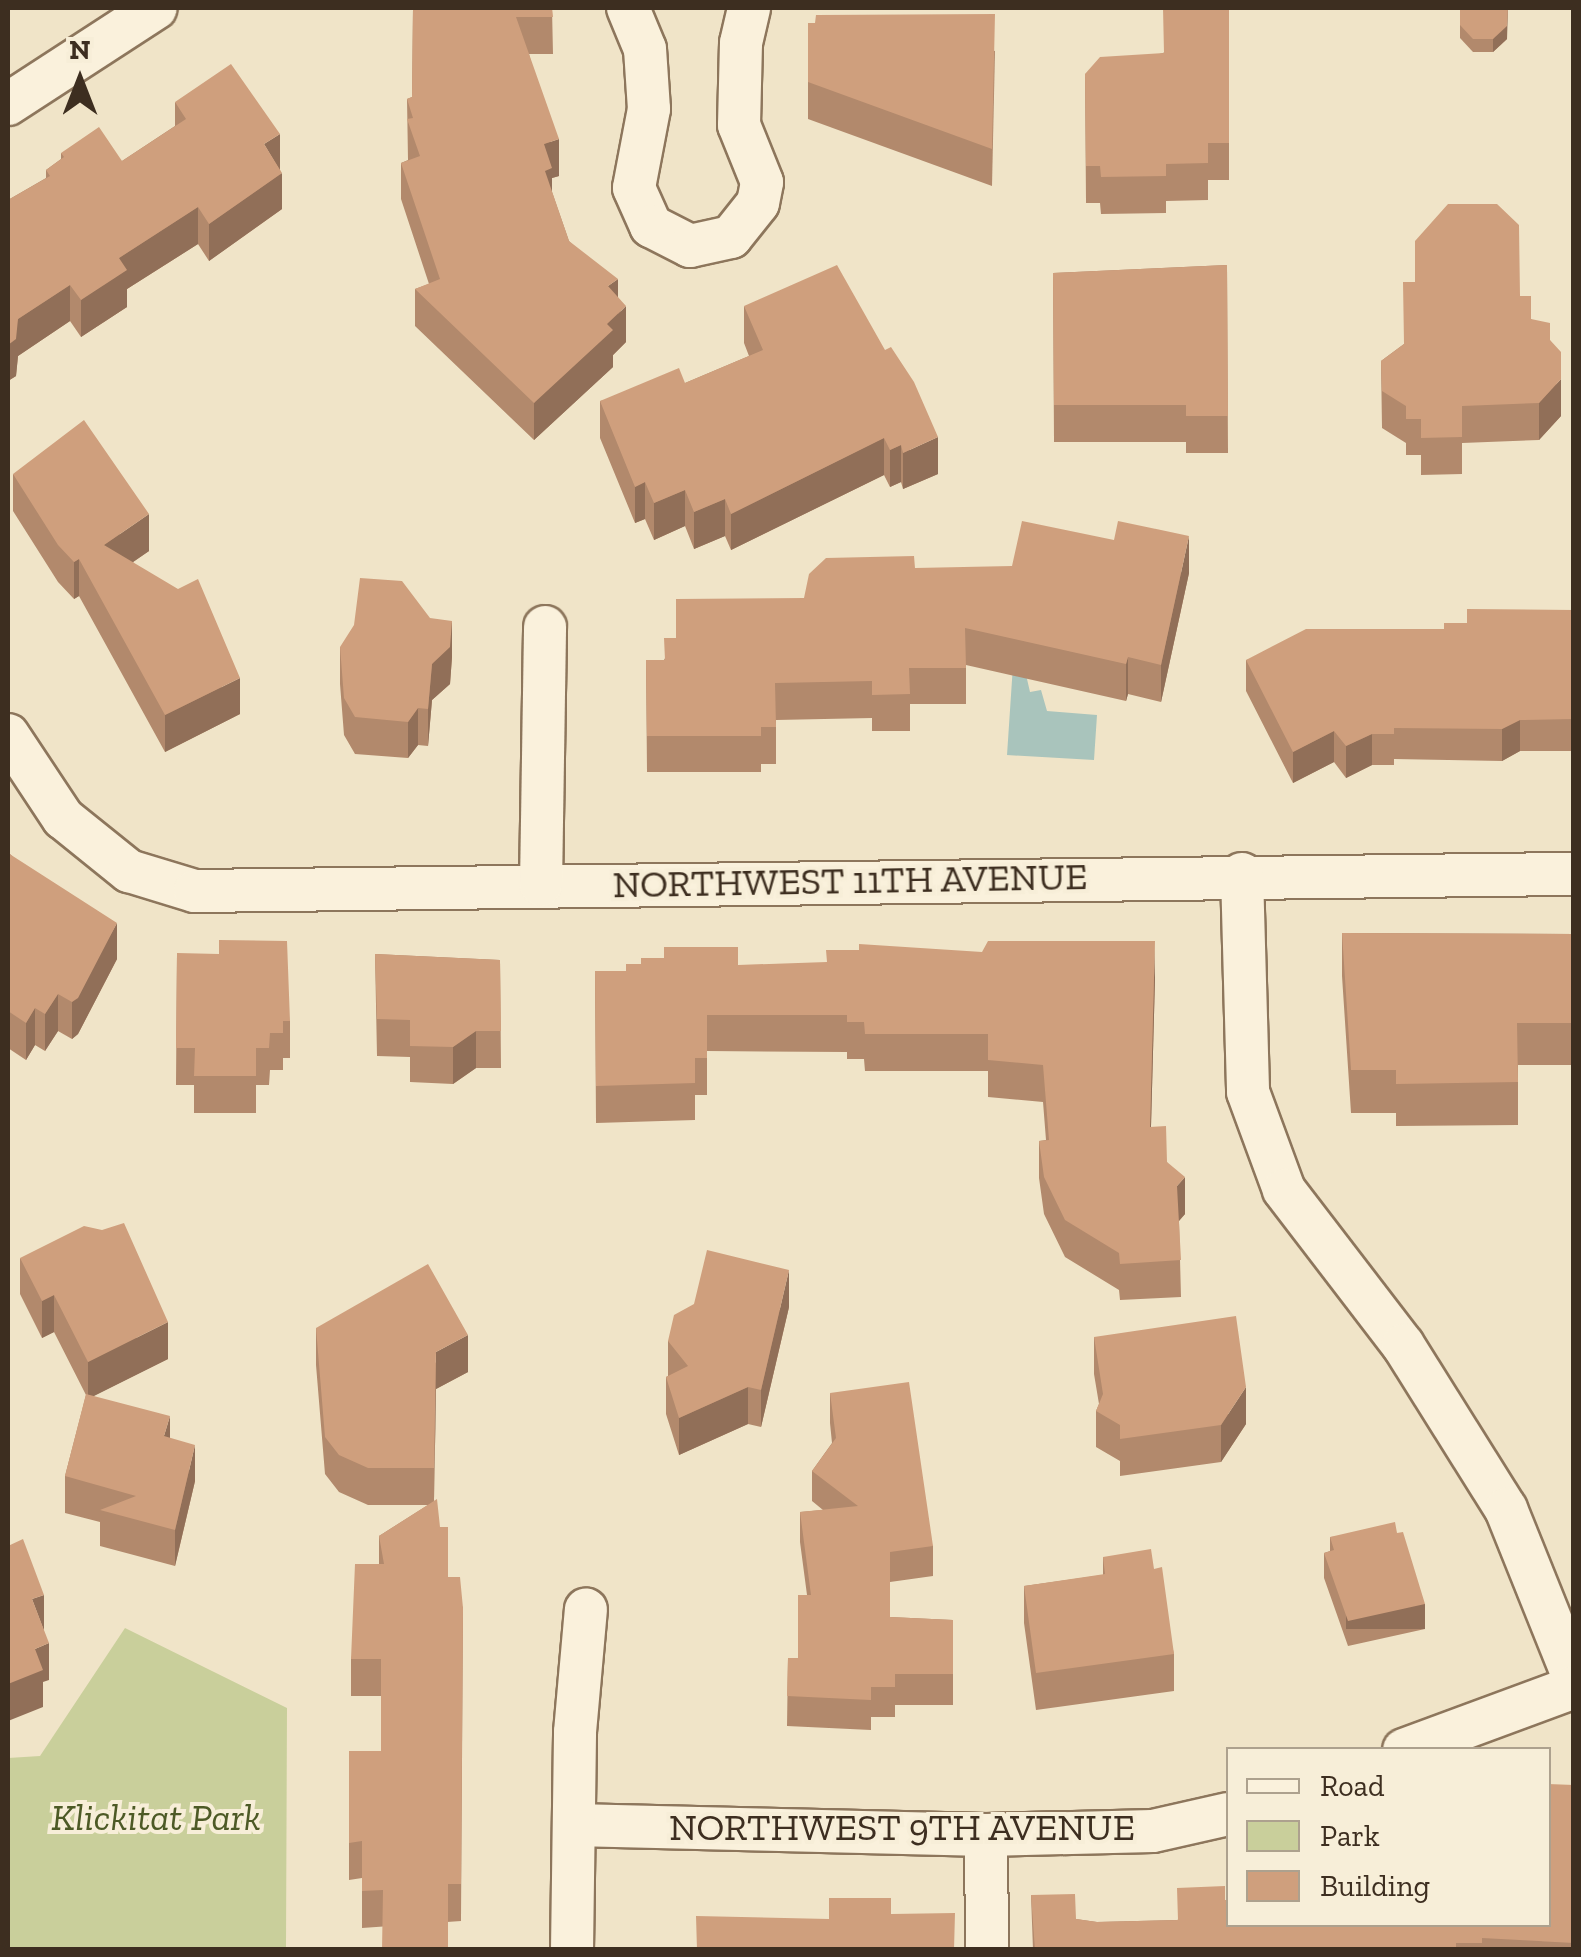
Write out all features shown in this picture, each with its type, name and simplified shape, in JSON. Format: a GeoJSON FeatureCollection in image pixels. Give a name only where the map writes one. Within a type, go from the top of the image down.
{"type":"FeatureCollection","features":[{"type":"Feature","properties":{"kind":"street"},"geometry":{"type":"LineString","coordinates":[[8,104],[156,8]]}},
{"type":"Feature","properties":{"kind":"street"},"geometry":{"type":"LineString","coordinates":[[628,8],[646,50],[649,109],[634,188],[652,226],[690,246],[731,236],[758,203],[762,182],[740,125],[741,43],[750,8]]}},
{"type":"Feature","properties":{"kind":"street"},"geometry":{"type":"LineString","coordinates":[[541,885],[544,627]]}},
{"type":"Feature","properties":{"kind":"street","name":"NORTHWEST 11TH AVENUE"},"geometry":{"type":"LineString","coordinates":[[8,735],[63,818],[129,871],[196,891],[1242,874],[1574,874]]}},
{"type":"Feature","properties":{"kind":"street"},"geometry":{"type":"LineString","coordinates":[[1242,874],[1248,1092],[1284,1190],[1403,1344],[1506,1509],[1574,1678]]}},
{"type":"Feature","properties":{"kind":"street"},"geometry":{"type":"LineString","coordinates":[[572,1950],[574,1825],[586,1609]]}},
{"type":"Feature","properties":{"kind":"street"},"geometry":{"type":"LineString","coordinates":[[1412,1747],[1574,1686]]}},
{"type":"Feature","properties":{"kind":"street","name":"NORTHWEST 9TH AVENUE"},"geometry":{"type":"LineString","coordinates":[[574,1825],[986,1836],[1152,1831],[1226,1814]]}},
{"type":"Feature","properties":{"kind":"street"},"geometry":{"type":"LineString","coordinates":[[986,1836],[987,1950]]}},
{"type":"Feature","properties":{"kind":"green space","name":"Klickitat Park"},"geometry":{"type":"Polygon","coordinates":[[[125,1628],[287,1708],[286,1949],[8,1949],[8,1758],[40,1756],[125,1628]]]}},
{"type":"Feature","properties":{"kind":"water"},"geometry":{"type":"Polygon","coordinates":[[[1013,665],[1024,666],[1030,692],[1041,690],[1047,711],[1097,715],[1094,760],[1007,755],[1013,665]]]}},
{"type":"Feature","properties":{"kind":"building"},"geometry":{"type":"Polygon","coordinates":[[[413,8],[552,8],[553,17],[516,17],[559,139],[544,144],[552,168],[545,171],[569,241],[618,279],[608,286],[626,306],[607,324],[613,330],[534,403],[415,289],[440,279],[401,163],[420,156],[407,119],[413,118],[407,99],[412,97],[413,8]]]}},
{"type":"Feature","properties":{"kind":"building"},"geometry":{"type":"Polygon","coordinates":[[[1163,8],[1229,8],[1229,143],[1208,143],[1208,163],[1166,164],[1166,176],[1101,177],[1100,166],[1086,166],[1085,74],[1100,57],[1164,53],[1163,8]]]}},
{"type":"Feature","properties":{"kind":"building"},"geometry":{"type":"Polygon","coordinates":[[[1460,8],[1508,8],[1507,26],[1493,39],[1473,39],[1460,25],[1460,8]]]}},
{"type":"Feature","properties":{"kind":"building"},"geometry":{"type":"Polygon","coordinates":[[[995,14],[992,149],[808,82],[808,23],[815,23],[816,15],[995,14]]]}},
{"type":"Feature","properties":{"kind":"building"},"geometry":{"type":"Polygon","coordinates":[[[231,64],[280,134],[264,144],[282,173],[209,224],[198,207],[119,258],[127,270],[81,300],[70,285],[18,319],[16,339],[8,345],[8,200],[50,176],[46,170],[64,157],[61,153],[99,127],[122,161],[186,119],[175,102],[231,64]]]}},
{"type":"Feature","properties":{"kind":"building"},"geometry":{"type":"Polygon","coordinates":[[[1448,204],[1497,204],[1519,225],[1520,296],[1531,296],[1531,319],[1550,323],[1550,340],[1561,352],[1561,379],[1539,403],[1462,406],[1462,437],[1421,438],[1421,419],[1406,419],[1406,406],[1382,391],[1381,361],[1404,344],[1403,282],[1415,282],[1415,241],[1448,204]]]}},
{"type":"Feature","properties":{"kind":"building"},"geometry":{"type":"Polygon","coordinates":[[[837,265],[885,350],[891,347],[914,382],[938,437],[903,453],[901,445],[890,450],[884,438],[731,514],[725,499],[694,512],[685,490],[654,503],[645,482],[635,487],[600,401],[679,368],[685,383],[763,350],[744,306],[837,265]]]}},
{"type":"Feature","properties":{"kind":"building"},"geometry":{"type":"Polygon","coordinates":[[[1227,265],[1228,416],[1186,416],[1186,405],[1054,405],[1053,273],[1227,265]]]}},
{"type":"Feature","properties":{"kind":"building"},"geometry":{"type":"Polygon","coordinates":[[[84,420],[149,514],[104,545],[178,589],[198,579],[240,678],[165,715],[79,559],[74,562],[58,545],[13,474],[84,420]]]}},
{"type":"Feature","properties":{"kind":"building"},"geometry":{"type":"Polygon","coordinates":[[[1022,521],[1114,540],[1118,521],[1189,536],[1161,665],[1128,657],[1126,664],[965,628],[966,668],[909,668],[910,694],[872,695],[872,681],[775,683],[776,727],[761,727],[761,736],[647,736],[646,660],[665,660],[664,638],[676,638],[676,599],[804,598],[809,574],[826,558],[914,556],[915,568],[1012,566],[1022,521]]]}},
{"type":"Feature","properties":{"kind":"building"},"geometry":{"type":"Polygon","coordinates":[[[360,578],[402,581],[430,618],[452,621],[450,647],[432,664],[428,709],[418,708],[408,722],[355,717],[344,698],[340,647],[354,625],[360,578]]]}},
{"type":"Feature","properties":{"kind":"building"},"geometry":{"type":"Polygon","coordinates":[[[1467,609],[1574,610],[1574,719],[1520,720],[1502,729],[1394,728],[1394,734],[1372,734],[1346,746],[1334,731],[1293,752],[1246,660],[1306,629],[1444,629],[1444,623],[1467,623],[1467,609]]]}},
{"type":"Feature","properties":{"kind":"building"},"geometry":{"type":"Polygon","coordinates":[[[8,853],[117,923],[78,998],[72,1002],[58,994],[45,1014],[35,1008],[26,1023],[8,1011],[8,853]]]}},
{"type":"Feature","properties":{"kind":"building"},"geometry":{"type":"Polygon","coordinates":[[[1342,933],[1574,934],[1574,1023],[1517,1023],[1518,1082],[1396,1084],[1396,1070],[1351,1070],[1342,933]]]}},
{"type":"Feature","properties":{"kind":"building"},"geometry":{"type":"Polygon","coordinates":[[[219,940],[287,941],[290,1021],[283,1021],[283,1033],[270,1033],[269,1048],[256,1048],[256,1076],[194,1076],[195,1048],[176,1048],[177,953],[219,954],[219,940]]]}},
{"type":"Feature","properties":{"kind":"building"},"geometry":{"type":"Polygon","coordinates":[[[988,941],[1155,941],[1150,1127],[1166,1126],[1167,1162],[1185,1177],[1177,1186],[1181,1260],[1120,1264],[1119,1253],[1065,1220],[1044,1177],[1039,1141],[1049,1140],[1043,1065],[988,1060],[988,1034],[865,1034],[864,1022],[847,1022],[847,1015],[707,1015],[707,1058],[695,1058],[695,1083],[596,1086],[595,971],[626,971],[626,964],[641,964],[641,958],[664,958],[664,947],[738,947],[738,965],[827,962],[826,950],[859,950],[859,944],[982,952],[988,941]]]}},
{"type":"Feature","properties":{"kind":"building"},"geometry":{"type":"Polygon","coordinates":[[[375,954],[500,960],[501,1031],[476,1031],[453,1047],[410,1046],[410,1020],[377,1019],[375,954]]]}},
{"type":"Feature","properties":{"kind":"building"},"geometry":{"type":"Polygon","coordinates":[[[124,1223],[168,1322],[88,1362],[54,1295],[42,1301],[20,1258],[84,1226],[102,1230],[124,1223]]]}},
{"type":"Feature","properties":{"kind":"building"},"geometry":{"type":"Polygon","coordinates":[[[707,1250],[789,1270],[761,1390],[748,1387],[679,1418],[666,1377],[688,1366],[668,1341],[674,1315],[694,1304],[707,1250]]]}},
{"type":"Feature","properties":{"kind":"building"},"geometry":{"type":"Polygon","coordinates":[[[428,1264],[468,1335],[436,1352],[434,1468],[368,1468],[339,1455],[325,1437],[316,1328],[428,1264]]]}},
{"type":"Feature","properties":{"kind":"building"},"geometry":{"type":"Polygon","coordinates":[[[1236,1316],[1246,1387],[1221,1425],[1120,1439],[1120,1425],[1096,1411],[1103,1394],[1094,1337],[1236,1316]]]}},
{"type":"Feature","properties":{"kind":"building"},"geometry":{"type":"Polygon","coordinates":[[[909,1382],[933,1546],[890,1552],[890,1617],[953,1620],[953,1674],[895,1674],[895,1687],[871,1687],[871,1700],[787,1696],[788,1658],[798,1658],[798,1595],[811,1595],[800,1512],[858,1506],[812,1471],[836,1438],[830,1393],[909,1382]]]}},
{"type":"Feature","properties":{"kind":"building"},"geometry":{"type":"Polygon","coordinates":[[[86,1394],[170,1416],[164,1436],[195,1445],[175,1530],[100,1510],[136,1496],[65,1476],[86,1394]]]}},
{"type":"Feature","properties":{"kind":"building"},"geometry":{"type":"Polygon","coordinates":[[[437,1499],[440,1527],[448,1527],[448,1577],[460,1577],[463,1608],[461,1884],[448,1884],[448,1950],[382,1950],[383,1890],[362,1891],[362,1841],[349,1843],[349,1751],[381,1751],[381,1659],[351,1659],[355,1564],[384,1564],[379,1536],[437,1499]]]}},
{"type":"Feature","properties":{"kind":"building"},"geometry":{"type":"Polygon","coordinates":[[[1395,1522],[1397,1533],[1403,1532],[1425,1604],[1348,1621],[1324,1553],[1334,1550],[1330,1537],[1395,1522]]]}},
{"type":"Feature","properties":{"kind":"building"},"geometry":{"type":"Polygon","coordinates":[[[23,1539],[44,1595],[32,1599],[49,1643],[35,1649],[43,1670],[8,1684],[8,1546],[23,1539]]]}},
{"type":"Feature","properties":{"kind":"building"},"geometry":{"type":"Polygon","coordinates":[[[1151,1549],[1154,1569],[1162,1567],[1174,1654],[1036,1673],[1024,1586],[1105,1574],[1103,1557],[1151,1549]]]}},
{"type":"Feature","properties":{"kind":"building"},"geometry":{"type":"Polygon","coordinates":[[[1551,1784],[1574,1785],[1574,1943],[1482,1938],[1482,1943],[1456,1943],[1456,1950],[1035,1950],[1031,1895],[1075,1894],[1076,1919],[1097,1922],[1178,1920],[1177,1888],[1225,1886],[1226,1927],[1551,1927],[1551,1784]]]}},
{"type":"Feature","properties":{"kind":"building"},"geometry":{"type":"Polygon","coordinates":[[[829,1898],[891,1898],[891,1914],[955,1913],[954,1950],[697,1950],[696,1916],[829,1919],[829,1898]]]}}]}
